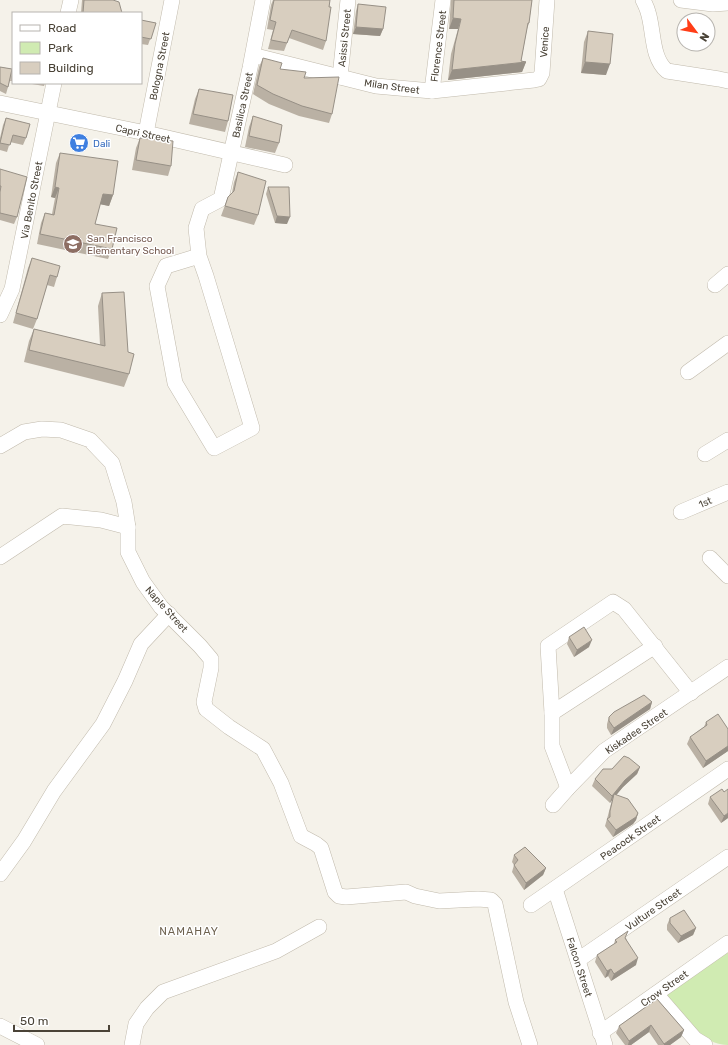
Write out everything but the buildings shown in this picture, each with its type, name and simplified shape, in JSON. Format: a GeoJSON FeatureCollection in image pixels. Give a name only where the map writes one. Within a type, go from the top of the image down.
{"type":"FeatureCollection","features":[{"type":"Feature","properties":{"kind":"street"},"geometry":{"type":"LineString","coordinates":[[68,12],[71,0]]}},
{"type":"Feature","properties":{"kind":"street","name":"Bologna Street"},"geometry":{"type":"LineString","coordinates":[[146,133],[172,0]]}},
{"type":"Feature","properties":{"kind":"street","name":"Basilica Street"},"geometry":{"type":"LineString","coordinates":[[199,256],[166,266],[157,286],[175,383],[214,448],[252,428],[199,256],[196,228],[202,209],[221,199],[253,56],[263,0]]}},
{"type":"Feature","properties":{"kind":"street","name":"Asissi Street"},"geometry":{"type":"LineString","coordinates":[[340,77],[348,0]]}},
{"type":"Feature","properties":{"kind":"street","name":"Florence Street"},"geometry":{"type":"LineString","coordinates":[[432,91],[443,0]]}},
{"type":"Feature","properties":{"kind":"street","name":"Venice"},"geometry":{"type":"LineString","coordinates":[[534,80],[539,78],[542,73],[547,0]]}},
{"type":"Feature","properties":{"kind":"street"},"geometry":{"type":"LineString","coordinates":[[643,0],[649,12],[652,32],[661,66],[667,71],[728,81]]}},
{"type":"Feature","properties":{"kind":"street"},"geometry":{"type":"LineString","coordinates":[[681,0],[713,4],[728,3]]}},
{"type":"Feature","properties":{"kind":"street","name":"Milan Street"},"geometry":{"type":"LineString","coordinates":[[253,56],[376,86],[432,91],[534,80]]}},
{"type":"Feature","properties":{"kind":"street","name":"Via Benito Street"},"geometry":{"type":"LineString","coordinates":[[0,315],[12,289],[54,84]]}},
{"type":"Feature","properties":{"kind":"street","name":"Capri Street"},"geometry":{"type":"LineString","coordinates":[[0,103],[146,133],[285,165]]}},
{"type":"Feature","properties":{"kind":"street"},"geometry":{"type":"LineString","coordinates":[[715,285],[728,274]]}},
{"type":"Feature","properties":{"kind":"street"},"geometry":{"type":"LineString","coordinates":[[688,372],[728,343]]}},
{"type":"Feature","properties":{"kind":"street","name":"Naple Street"},"geometry":{"type":"LineString","coordinates":[[0,446],[24,432],[42,428],[62,430],[90,440],[112,463],[124,502],[128,527],[128,552],[143,582],[151,595],[211,659],[211,668],[204,702],[206,709],[229,727],[263,749],[282,783],[301,836],[321,848],[335,892],[339,896],[346,897],[406,892],[415,896],[439,901],[478,899],[491,900],[496,904],[516,1002],[530,1045]]}},
{"type":"Feature","properties":{"kind":"street"},"geometry":{"type":"LineString","coordinates":[[705,454],[728,440]]}},
{"type":"Feature","properties":{"kind":"street","name":"1st"},"geometry":{"type":"LineString","coordinates":[[681,512],[728,492]]}},
{"type":"Feature","properties":{"kind":"street"},"geometry":{"type":"LineString","coordinates":[[0,558],[62,516],[101,520],[128,527]]}},
{"type":"Feature","properties":{"kind":"street"},"geometry":{"type":"LineString","coordinates":[[710,558],[728,576]]}},
{"type":"Feature","properties":{"kind":"street"},"geometry":{"type":"LineString","coordinates":[[568,788],[552,746],[552,713],[548,646],[613,602],[624,608],[691,693]]}},
{"type":"Feature","properties":{"kind":"street"},"geometry":{"type":"LineString","coordinates":[[0,874],[24,841],[54,792],[103,724],[125,681],[141,644],[169,614]]}},
{"type":"Feature","properties":{"kind":"street"},"geometry":{"type":"LineString","coordinates":[[552,713],[655,646]]}},
{"type":"Feature","properties":{"kind":"street","name":"Kiskadee Street"},"geometry":{"type":"LineString","coordinates":[[553,805],[604,751],[728,667]]}},
{"type":"Feature","properties":{"kind":"street","name":"Peacock Street"},"geometry":{"type":"LineString","coordinates":[[531,905],[728,769]]}},
{"type":"Feature","properties":{"kind":"street","name":"Vulture Street"},"geometry":{"type":"LineString","coordinates":[[578,960],[728,857]]}},
{"type":"Feature","properties":{"kind":"street","name":"Falcon Street"},"geometry":{"type":"LineString","coordinates":[[555,889],[603,1039]]}},
{"type":"Feature","properties":{"kind":"street"},"geometry":{"type":"LineString","coordinates":[[132,1045],[136,1024],[147,1008],[163,992],[276,951],[319,927]]}},
{"type":"Feature","properties":{"kind":"street","name":"Crow Street"},"geometry":{"type":"LineString","coordinates":[[603,1039],[656,994],[728,943]]}},
{"type":"Feature","properties":{"kind":"street"},"geometry":{"type":"LineString","coordinates":[[656,994],[690,1034],[705,1045]]}},
{"type":"Feature","properties":{"kind":"street"},"geometry":{"type":"LineString","coordinates":[[0,1026],[36,1045]]}},
{"type":"Feature","properties":{"kind":"green space"},"geometry":{"type":"Polygon","coordinates":[[[728,951],[728,1045],[718,1044],[709,1040],[692,1028],[666,995],[728,951]]]}},
{"type":"Feature","properties":{"kind":"place","name":"Dali"},"geometry":{"type":"Point","coordinates":[79,143]}},
{"type":"Feature","properties":{"kind":"place","name":"San Francisco Elementary School"},"geometry":{"type":"Point","coordinates":[73,244]}},
{"type":"Feature","properties":{"kind":"district","name":"NAMAHAY"},"geometry":{"type":"Point","coordinates":[189,931]}}]}
